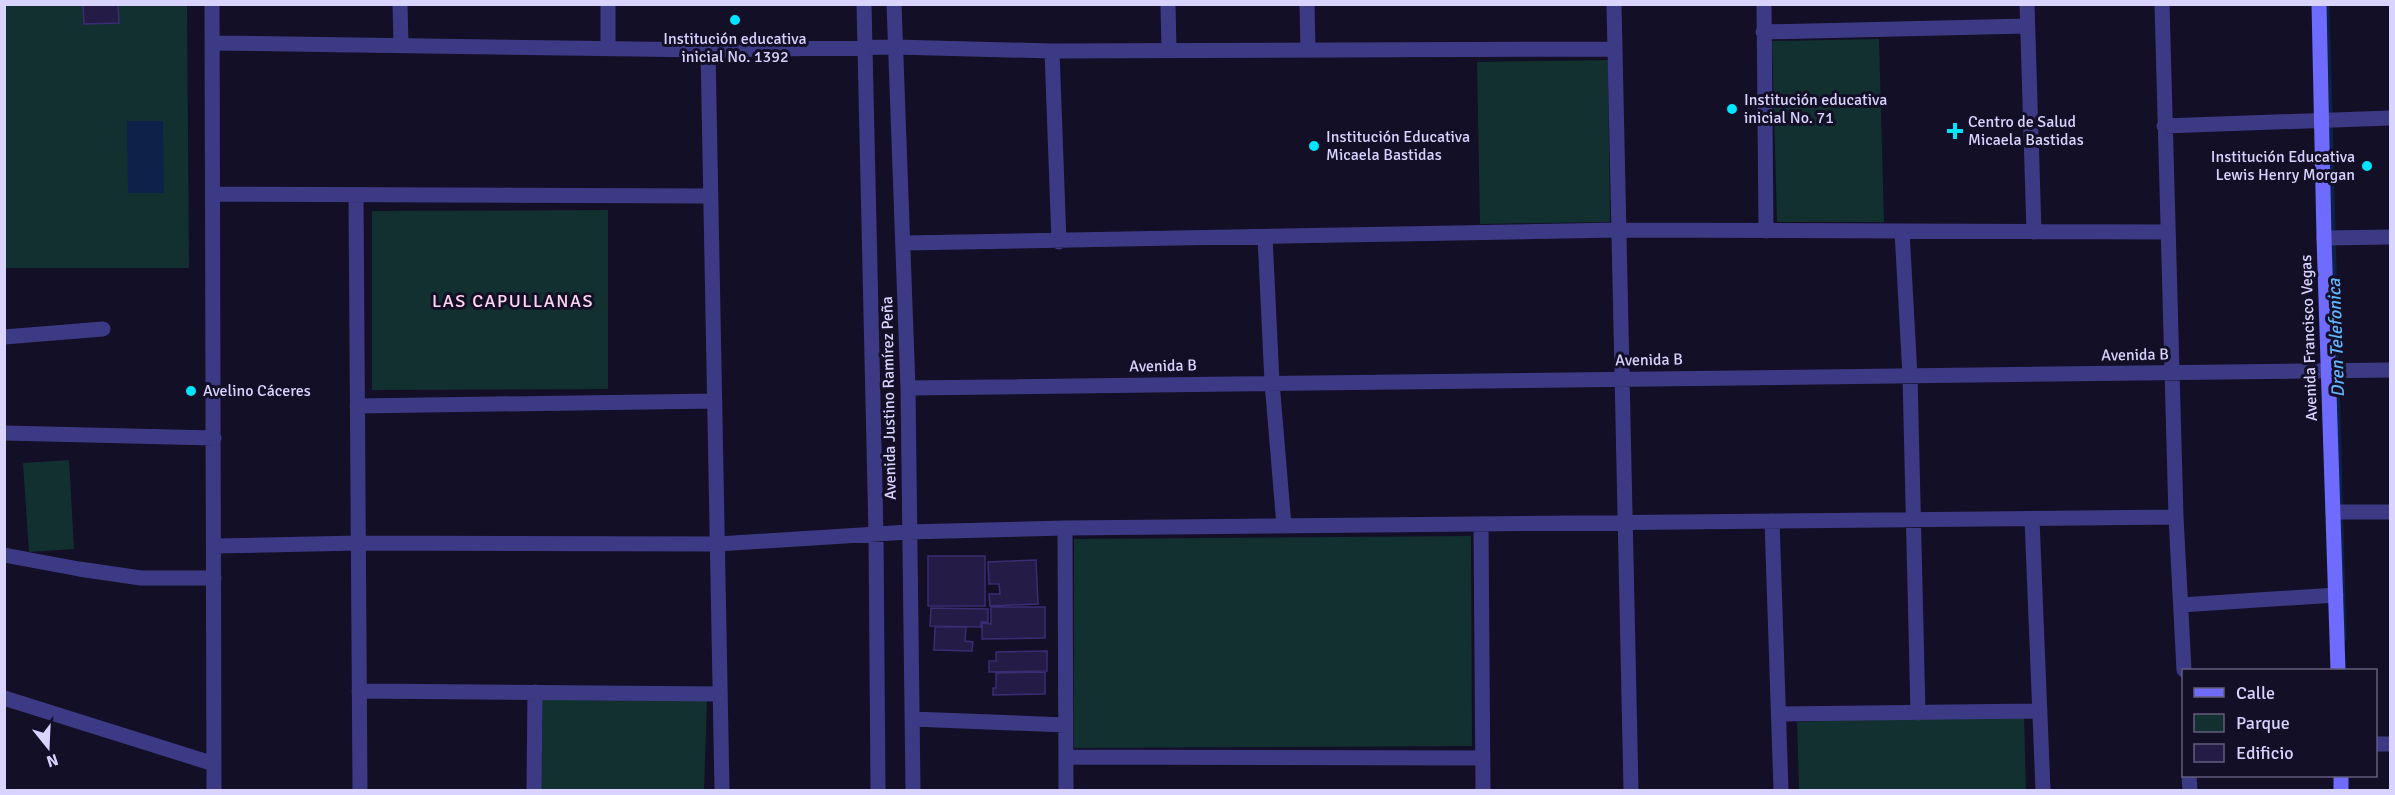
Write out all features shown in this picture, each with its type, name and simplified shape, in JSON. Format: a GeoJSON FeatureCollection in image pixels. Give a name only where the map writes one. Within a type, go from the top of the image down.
{"type":"FeatureCollection","features":[{"type":"Feature","properties":{"kind":"street"},"geometry":{"type":"LineString","coordinates":[[212,4],[214,790]]}},
{"type":"Feature","properties":{"kind":"street"},"geometry":{"type":"LineString","coordinates":[[400,4],[400,45]]}},
{"type":"Feature","properties":{"kind":"street"},"geometry":{"type":"LineString","coordinates":[[608,4],[608,49]]}},
{"type":"Feature","properties":{"kind":"street","name":"Avenida Justino Ramírez Peña"},"geometry":{"type":"LineString","coordinates":[[864,4],[876,534],[878,790]]}},
{"type":"Feature","properties":{"kind":"street","name":"Avenida Justino Ramírez Peña"},"geometry":{"type":"LineString","coordinates":[[894,4],[908,388],[913,790]]}},
{"type":"Feature","properties":{"kind":"street"},"geometry":{"type":"LineString","coordinates":[[1168,4],[1169,51]]}},
{"type":"Feature","properties":{"kind":"street"},"geometry":{"type":"LineString","coordinates":[[1307,4],[1308,50]]}},
{"type":"Feature","properties":{"kind":"street"},"geometry":{"type":"LineString","coordinates":[[1614,4],[1631,790]]}},
{"type":"Feature","properties":{"kind":"street"},"geometry":{"type":"LineString","coordinates":[[1764,4],[1766,231]]}},
{"type":"Feature","properties":{"kind":"street"},"geometry":{"type":"LineString","coordinates":[[2027,4],[2034,232]]}},
{"type":"Feature","properties":{"kind":"street"},"geometry":{"type":"LineString","coordinates":[[2162,4],[2176,517],[2184,669]]}},
{"type":"Feature","properties":{"kind":"street","name":"Avenida Francisco Vegas"},"geometry":{"type":"LineString","coordinates":[[2319,4],[2338,669]]}},
{"type":"Feature","properties":{"kind":"street"},"geometry":{"type":"LineString","coordinates":[[1763,32],[2027,26]]}},
{"type":"Feature","properties":{"kind":"street"},"geometry":{"type":"LineString","coordinates":[[213,43],[708,50],[895,47],[1052,51],[1615,49]]}},
{"type":"Feature","properties":{"kind":"street"},"geometry":{"type":"LineString","coordinates":[[708,50],[722,790]]}},
{"type":"Feature","properties":{"kind":"street"},"geometry":{"type":"LineString","coordinates":[[1052,51],[1059,242]]}},
{"type":"Feature","properties":{"kind":"street"},"geometry":{"type":"LineString","coordinates":[[2164,126],[2391,118]]}},
{"type":"Feature","properties":{"kind":"street"},"geometry":{"type":"LineString","coordinates":[[213,194],[711,196]]}},
{"type":"Feature","properties":{"kind":"street"},"geometry":{"type":"LineString","coordinates":[[356,195],[360,790]]}},
{"type":"Feature","properties":{"kind":"street"},"geometry":{"type":"LineString","coordinates":[[904,243],[1059,242],[1618,230],[2167,232]]}},
{"type":"Feature","properties":{"kind":"street"},"geometry":{"type":"LineString","coordinates":[[1902,231],[1910,376],[1918,713]]}},
{"type":"Feature","properties":{"kind":"street"},"geometry":{"type":"LineString","coordinates":[[1265,237],[1272,382],[1284,526]]}},
{"type":"Feature","properties":{"kind":"street"},"geometry":{"type":"LineString","coordinates":[[2324,238],[2391,237]]}},
{"type":"Feature","properties":{"kind":"street"},"geometry":{"type":"LineString","coordinates":[[4,337],[103,329]]}},
{"type":"Feature","properties":{"kind":"street","name":"Avenida B"},"geometry":{"type":"LineString","coordinates":[[908,388],[2391,370]]}},
{"type":"Feature","properties":{"kind":"street"},"geometry":{"type":"LineString","coordinates":[[357,406],[715,401]]}},
{"type":"Feature","properties":{"kind":"street"},"geometry":{"type":"LineString","coordinates":[[4,433],[214,438]]}},
{"type":"Feature","properties":{"kind":"street"},"geometry":{"type":"LineString","coordinates":[[2333,513],[2391,512]]}},
{"type":"Feature","properties":{"kind":"street"},"geometry":{"type":"LineString","coordinates":[[214,546],[358,543],[718,544],[908,532],[1065,528],[2176,517]]}},
{"type":"Feature","properties":{"kind":"street"},"geometry":{"type":"LineString","coordinates":[[2032,519],[2043,790]]}},
{"type":"Feature","properties":{"kind":"street"},"geometry":{"type":"LineString","coordinates":[[1773,521],[1781,790]]}},
{"type":"Feature","properties":{"kind":"street"},"geometry":{"type":"LineString","coordinates":[[1480,524],[1483,790]]}},
{"type":"Feature","properties":{"kind":"street"},"geometry":{"type":"LineString","coordinates":[[1065,528],[1066,790]]}},
{"type":"Feature","properties":{"kind":"street"},"geometry":{"type":"LineString","coordinates":[[4,555],[141,578],[214,578]]}},
{"type":"Feature","properties":{"kind":"street"},"geometry":{"type":"LineString","coordinates":[[2181,605],[2336,595]]}},
{"type":"Feature","properties":{"kind":"street"},"geometry":{"type":"LineString","coordinates":[[359,691],[720,694]]}},
{"type":"Feature","properties":{"kind":"street"},"geometry":{"type":"LineString","coordinates":[[534,790],[535,692]]}},
{"type":"Feature","properties":{"kind":"street"},"geometry":{"type":"LineString","coordinates":[[4,698],[214,764]]}},
{"type":"Feature","properties":{"kind":"street"},"geometry":{"type":"LineString","coordinates":[[1779,714],[2040,711]]}},
{"type":"Feature","properties":{"kind":"street"},"geometry":{"type":"LineString","coordinates":[[912,719],[1066,724]]}},
{"type":"Feature","properties":{"kind":"street"},"geometry":{"type":"LineString","coordinates":[[1066,757],[1483,758]]}},
{"type":"Feature","properties":{"kind":"green space"},"geometry":{"type":"Polygon","coordinates":[[[5,5],[187,5],[189,268],[5,268],[5,5]]]}},
{"type":"Feature","properties":{"kind":"green space"},"geometry":{"type":"Polygon","coordinates":[[[1879,39],[1884,222],[1777,222],[1772,41],[1879,39]]]}},
{"type":"Feature","properties":{"kind":"green space"},"geometry":{"type":"Polygon","coordinates":[[[1608,60],[1610,222],[1480,224],[1477,62],[1608,60]]]}},
{"type":"Feature","properties":{"kind":"green space"},"geometry":{"type":"Polygon","coordinates":[[[608,210],[608,389],[372,390],[372,211],[608,210]]]}},
{"type":"Feature","properties":{"kind":"green space"},"geometry":{"type":"Polygon","coordinates":[[[69,460],[74,549],[29,552],[23,463],[69,460]]]}},
{"type":"Feature","properties":{"kind":"green space"},"geometry":{"type":"Polygon","coordinates":[[[1471,536],[1472,746],[1074,748],[1074,539],[1471,536]]]}},
{"type":"Feature","properties":{"kind":"green space"},"geometry":{"type":"Polygon","coordinates":[[[540,698],[707,700],[704,790],[540,790],[540,698]]]}},
{"type":"Feature","properties":{"kind":"green space"},"geometry":{"type":"Polygon","coordinates":[[[2024,714],[2026,790],[1799,790],[1797,722],[2024,714]]]}},
{"type":"Feature","properties":{"kind":"water"},"geometry":{"type":"Polygon","coordinates":[[[127,121],[163,121],[164,193],[128,193],[127,121]]]}},
{"type":"Feature","properties":{"kind":"building"},"geometry":{"type":"Polygon","coordinates":[[[83,4],[118,4],[119,23],[84,24],[83,4]]]}},
{"type":"Feature","properties":{"kind":"building"},"geometry":{"type":"Polygon","coordinates":[[[928,556],[985,556],[985,606],[928,606],[928,556]]]}},
{"type":"Feature","properties":{"kind":"building"},"geometry":{"type":"Polygon","coordinates":[[[1036,560],[1038,604],[990,606],[989,594],[1000,594],[999,584],[989,584],[988,562],[1036,560]]]}},
{"type":"Feature","properties":{"kind":"building"},"geometry":{"type":"Polygon","coordinates":[[[991,607],[1045,607],[1045,638],[982,639],[982,623],[991,624],[991,607]]]}},
{"type":"Feature","properties":{"kind":"building"},"geometry":{"type":"Polygon","coordinates":[[[931,608],[988,609],[988,622],[981,622],[981,627],[930,626],[931,608]]]}},
{"type":"Feature","properties":{"kind":"building"},"geometry":{"type":"Polygon","coordinates":[[[935,627],[966,627],[965,641],[973,642],[972,651],[934,650],[935,627]]]}},
{"type":"Feature","properties":{"kind":"building"},"geometry":{"type":"Polygon","coordinates":[[[1047,651],[1047,671],[989,672],[989,661],[996,661],[996,652],[1047,651]]]}},
{"type":"Feature","properties":{"kind":"building"},"geometry":{"type":"Polygon","coordinates":[[[1045,672],[1045,694],[993,695],[993,688],[996,688],[996,673],[1045,672]]]}},
{"type":"Feature","properties":{"kind":"waterway","name":"Dren Telefonica"},"geometry":{"type":"LineString","coordinates":[[2327,4],[2344,639]]}},
{"type":"Feature","properties":{"kind":"place","name":"Institución educativa inicial No. 1392"},"geometry":{"type":"Point","coordinates":[735,20]}},
{"type":"Feature","properties":{"kind":"place","name":"Institución educativa inicial No. 71"},"geometry":{"type":"Point","coordinates":[1732,109]}},
{"type":"Feature","properties":{"kind":"place","name":"Centro de Salud Micaela Bastidas"},"geometry":{"type":"Point","coordinates":[1955,131]}},
{"type":"Feature","properties":{"kind":"place","name":"Institución Educativa Micaela Bastidas"},"geometry":{"type":"Point","coordinates":[1314,146]}},
{"type":"Feature","properties":{"kind":"place","name":"Institución Educativa Lewis Henry Morgan"},"geometry":{"type":"Point","coordinates":[2367,166]}},
{"type":"Feature","properties":{"kind":"place","name":"Avelino Cáceres"},"geometry":{"type":"Point","coordinates":[191,391]}},
{"type":"Feature","properties":{"kind":"district","name":"LAS CAPULLANAS"},"geometry":{"type":"Point","coordinates":[513,301]}}]}
